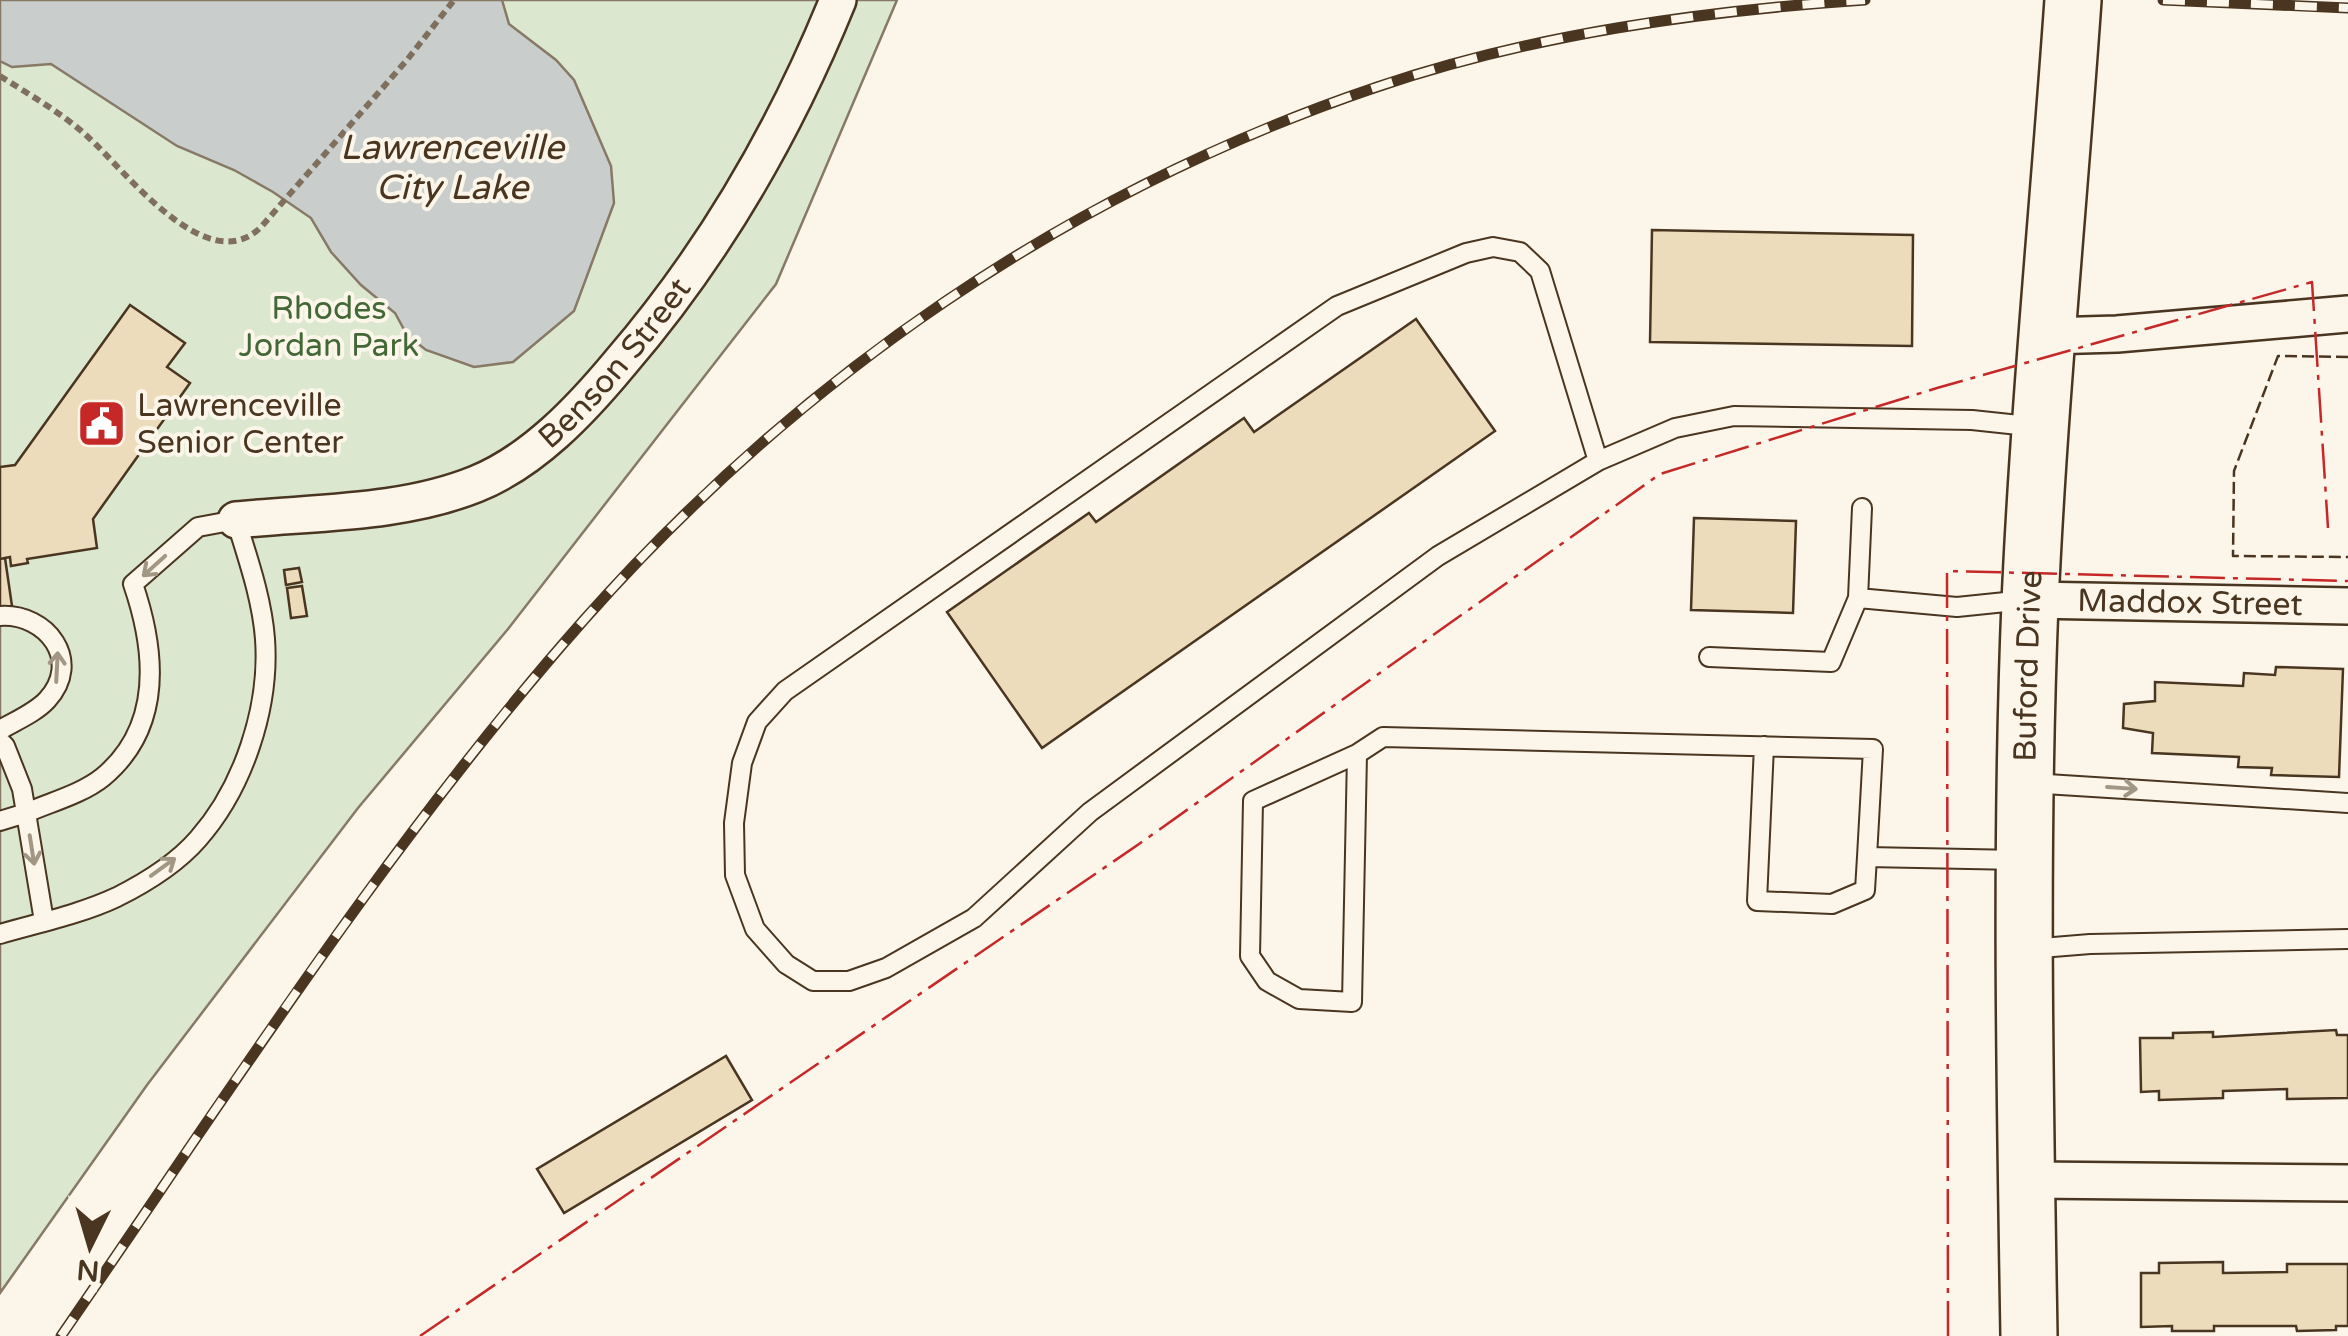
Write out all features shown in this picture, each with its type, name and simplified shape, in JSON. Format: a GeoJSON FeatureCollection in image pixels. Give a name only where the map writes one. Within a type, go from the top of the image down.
{"type":"FeatureCollection","features":[{"type":"Feature","properties":{"kind":"highway","name":"Buford Drive"},"geometry":{"type":"LineString","coordinates":[[2029,1336],[2024,783],[2030,600],[2074,0]]}},
{"type":"Feature","properties":{"kind":"street","name":"Benson Street"},"geometry":{"type":"LineString","coordinates":[[236,520],[434,498],[506,470],[548,436],[588,401],[668,308],[703,260],[783,122],[838,0]]}},
{"type":"Feature","properties":{"kind":"street"},"geometry":{"type":"LineString","coordinates":[[2048,336],[2117,334],[2348,314]]}},
{"type":"Feature","properties":{"kind":"street","name":"Maddox Street"},"geometry":{"type":"LineString","coordinates":[[2030,600],[2348,606]]}},
{"type":"Feature","properties":{"kind":"street"},"geometry":{"type":"LineString","coordinates":[[2026,1180],[2348,1184]]}},
{"type":"Feature","properties":{"kind":"lane"},"geometry":{"type":"LineString","coordinates":[[1598,461],[1540,271],[1520,252],[1493,246],[1466,253],[1337,306],[785,691],[757,722],[742,763],[734,823],[735,874],[755,929],[786,964],[813,980],[849,980],[886,968],[974,918],[1090,812],[1438,556],[1598,461],[1675,428],[1734,416],[1972,420],[2042,428]]}},
{"type":"Feature","properties":{"kind":"lane"},"geometry":{"type":"LineString","coordinates":[[1708,657],[1831,662],[1858,598],[1862,508]]}},
{"type":"Feature","properties":{"kind":"lane"},"geometry":{"type":"LineString","coordinates":[[0,821],[100,778],[116,763],[138,731],[149,697],[151,652],[133,584],[198,527],[236,520],[257,588],[265,640],[260,706],[231,794],[197,841],[162,869],[116,897],[0,934]]}},
{"type":"Feature","properties":{"kind":"lane"},"geometry":{"type":"LineString","coordinates":[[1858,598],[1957,607],[2030,600]]}},
{"type":"Feature","properties":{"kind":"lane"},"geometry":{"type":"LineString","coordinates":[[0,616],[30,618],[43,627],[60,654],[60,671],[47,700],[0,730]]}},
{"type":"Feature","properties":{"kind":"lane"},"geometry":{"type":"LineString","coordinates":[[1357,754],[1352,1002],[1299,999],[1267,981],[1250,956],[1253,801],[1357,754],[1382,737],[1873,748],[1865,890],[1832,904],[1757,901],[1764,746]]}},
{"type":"Feature","properties":{"kind":"lane"},"geometry":{"type":"LineString","coordinates":[[0,741],[22,789],[44,922]]}},
{"type":"Feature","properties":{"kind":"lane"},"geometry":{"type":"LineString","coordinates":[[2024,783],[2348,803]]}},
{"type":"Feature","properties":{"kind":"lane"},"geometry":{"type":"LineString","coordinates":[[1868,857],[2024,860]]}},
{"type":"Feature","properties":{"kind":"lane"},"geometry":{"type":"LineString","coordinates":[[2024,950],[2090,944],[2348,939]]}},
{"type":"Feature","properties":{"kind":"path"},"geometry":{"type":"LineString","coordinates":[[0,76],[79,129],[181,225],[216,240],[240,239],[261,227],[454,0]]}},
{"type":"Feature","properties":{"kind":"green space","name":"Rhodes Jordan Park"},"geometry":{"type":"Polygon","coordinates":[[[0,0],[897,0],[776,284],[508,629],[358,808],[147,1085],[0,1293],[0,0]]]}},
{"type":"Feature","properties":{"kind":"water","name":"Lawrenceville City Lake"},"geometry":{"type":"Polygon","coordinates":[[[0,0],[502,0],[509,24],[556,60],[574,80],[611,166],[614,203],[574,311],[513,362],[474,367],[426,350],[407,335],[395,313],[361,285],[331,252],[311,218],[273,192],[177,146],[51,64],[12,67],[0,61],[0,0]]]}},
{"type":"Feature","properties":{"kind":"building"},"geometry":{"type":"Polygon","coordinates":[[[1652,230],[1913,235],[1912,346],[1650,342],[1652,230]]]}},
{"type":"Feature","properties":{"kind":"building","name":"Lawrenceville Senior Center"},"geometry":{"type":"Polygon","coordinates":[[[130,305],[185,343],[167,367],[190,383],[93,519],[97,548],[27,559],[28,563],[11,566],[10,557],[0,559],[0,467],[15,465],[130,305]]]}},
{"type":"Feature","properties":{"kind":"building"},"geometry":{"type":"Polygon","coordinates":[[[1416,319],[1495,431],[1042,748],[947,612],[1089,513],[1096,522],[1244,418],[1254,432],[1416,319]]]}},
{"type":"Feature","properties":{"kind":"building"},"geometry":{"type":"Polygon","coordinates":[[[1694,518],[1796,521],[1793,613],[1691,610],[1694,518]]]}},
{"type":"Feature","properties":{"kind":"building"},"geometry":{"type":"Polygon","coordinates":[[[5,558],[12,606],[0,608],[0,559],[5,558]]]}},
{"type":"Feature","properties":{"kind":"building"},"geometry":{"type":"Polygon","coordinates":[[[299,568],[302,582],[286,585],[284,570],[299,568]]]}},
{"type":"Feature","properties":{"kind":"building"},"geometry":{"type":"Polygon","coordinates":[[[302,586],[307,616],[291,618],[287,588],[302,586]]]}},
{"type":"Feature","properties":{"kind":"building"},"geometry":{"type":"Polygon","coordinates":[[[2276,667],[2343,669],[2339,777],[2271,775],[2272,768],[2238,767],[2239,757],[2152,753],[2153,733],[2123,728],[2124,704],[2155,701],[2155,682],[2243,686],[2244,673],[2275,675],[2276,667]]]}},
{"type":"Feature","properties":{"kind":"building"},"geometry":{"type":"Polygon","coordinates":[[[2336,1030],[2337,1035],[2348,1035],[2348,1098],[2287,1099],[2287,1089],[2223,1091],[2223,1098],[2159,1100],[2159,1091],[2141,1092],[2140,1038],[2173,1038],[2173,1033],[2213,1032],[2213,1037],[2336,1030]]]}},
{"type":"Feature","properties":{"kind":"building"},"geometry":{"type":"Polygon","coordinates":[[[726,1056],[752,1100],[564,1213],[537,1169],[726,1056]]]}},
{"type":"Feature","properties":{"kind":"building"},"geometry":{"type":"Polygon","coordinates":[[[2223,1262],[2223,1273],[2287,1272],[2287,1264],[2348,1264],[2348,1326],[2297,1331],[2296,1326],[2214,1326],[2214,1331],[2141,1327],[2141,1273],[2159,1273],[2159,1263],[2223,1262]]]}},
{"type":"Feature","properties":{"kind":"railway"},"geometry":{"type":"LineString","coordinates":[[61,1336],[376,881],[511,705],[666,532],[755,449],[848,372],[945,302],[1047,237],[1153,180],[1263,130],[1377,87],[1496,53],[1618,28],[1865,0]]}},
{"type":"Feature","properties":{"kind":"railway"},"geometry":{"type":"LineString","coordinates":[[2163,0],[2348,8]]}},
{"type":"Feature","properties":{"kind":"fence"},"geometry":{"type":"LineString","coordinates":[[2348,357],[2278,356],[2234,471],[2233,556],[2348,557]]}},
{"type":"Feature","properties":{"kind":"power"},"geometry":{"type":"LineString","coordinates":[[420,1336],[1139,844],[1660,474],[1937,388],[2312,282],[2328,528]]}},
{"type":"Feature","properties":{"kind":"power"},"geometry":{"type":"LineString","coordinates":[[1948,1336],[1947,571],[2348,581]]}},
{"type":"Feature","properties":{"kind":"place","name":"Lawrenceville Senior Center"},"geometry":{"type":"Point","coordinates":[102,424]}}]}
